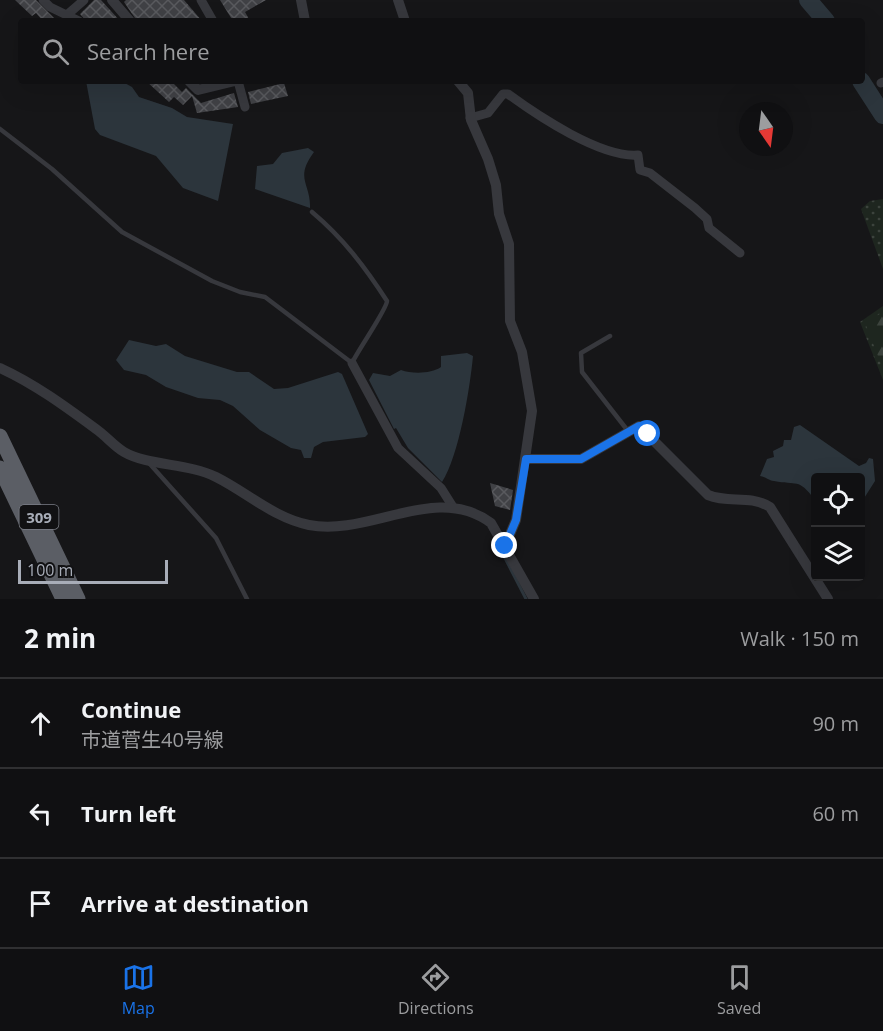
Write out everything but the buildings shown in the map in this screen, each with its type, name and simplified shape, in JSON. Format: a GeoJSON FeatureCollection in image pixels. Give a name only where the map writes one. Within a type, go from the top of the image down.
{"type":"FeatureCollection","features":[{"type":"Feature","properties":{"kind":"highway","name":"309"},"geometry":{"type":"LineString","coordinates":[[0,436],[78,599]]}},
{"type":"Feature","properties":{"kind":"highway","name":"309"},"geometry":{"type":"LineString","coordinates":[[0,468],[63,599]]}},
{"type":"Feature","properties":{"kind":"street"},"geometry":{"type":"LineString","coordinates":[[43,0],[50,7],[74,18]]}},
{"type":"Feature","properties":{"kind":"street"},"geometry":{"type":"LineString","coordinates":[[68,14],[84,0]]}},
{"type":"Feature","properties":{"kind":"street"},"geometry":{"type":"LineString","coordinates":[[112,0],[127,18]]}},
{"type":"Feature","properties":{"kind":"street"},"geometry":{"type":"LineString","coordinates":[[201,0],[211,18]]}},
{"type":"Feature","properties":{"kind":"street"},"geometry":{"type":"LineString","coordinates":[[302,0],[305,18]]}},
{"type":"Feature","properties":{"kind":"street"},"geometry":{"type":"LineString","coordinates":[[398,0],[404,18]]}},
{"type":"Feature","properties":{"kind":"street"},"geometry":{"type":"LineString","coordinates":[[192,84],[198,90],[223,84]]}},
{"type":"Feature","properties":{"kind":"street"},"geometry":{"type":"LineString","coordinates":[[237,84],[245,107]]}},
{"type":"Feature","properties":{"kind":"street"},"geometry":{"type":"LineString","coordinates":[[460,84],[468,93],[470,118],[488,159],[496,185],[499,214],[509,244],[510,321],[522,352],[532,411],[516,520],[505,546]]}},
{"type":"Feature","properties":{"kind":"street"},"geometry":{"type":"LineString","coordinates":[[470,118],[488,113],[503,94],[508,94],[563,129],[622,156],[638,155],[640,170],[650,173],[695,207],[707,219],[709,228],[740,253]]}},
{"type":"Feature","properties":{"kind":"street"},"geometry":{"type":"LineString","coordinates":[[352,363],[398,448],[441,488],[453,507]]}},
{"type":"Feature","properties":{"kind":"street"},"geometry":{"type":"LineString","coordinates":[[0,368],[29,382],[125,453],[192,467],[217,478],[289,520],[311,526],[339,525],[434,508],[453,507],[486,519],[505,546],[534,599]]}},
{"type":"Feature","properties":{"kind":"street"},"geometry":{"type":"LineString","coordinates":[[526,459],[581,459],[639,426],[708,495],[718,499],[758,500],[770,507],[828,599]]}},
{"type":"Feature","properties":{"kind":"lane"},"geometry":{"type":"LineString","coordinates":[[0,129],[52,169],[122,232],[212,281],[240,292],[265,297],[352,363],[364,338],[387,308],[387,301],[361,260],[332,228],[312,212]]}},
{"type":"Feature","properties":{"kind":"lane"},"geometry":{"type":"LineString","coordinates":[[610,336],[581,353],[582,372],[628,431]]}},
{"type":"Feature","properties":{"kind":"lane"},"geometry":{"type":"LineString","coordinates":[[146,459],[216,538],[247,599]]}},
{"type":"Feature","properties":{"kind":"green space"},"geometry":{"type":"Polygon","coordinates":[[[883,199],[883,269],[861,209],[870,201],[883,199]]]}},
{"type":"Feature","properties":{"kind":"green space"},"geometry":{"type":"Polygon","coordinates":[[[883,306],[883,380],[860,322],[883,306]]]}},
{"type":"Feature","properties":{"kind":"green space"},"geometry":{"type":"Polygon","coordinates":[[[883,312],[883,369],[865,323],[883,312]]]}},
{"type":"Feature","properties":{"kind":"shaded area"},"geometry":{"type":"Polygon","coordinates":[[[87,84],[126,84],[132,87],[139,97],[172,108],[187,117],[233,124],[218,201],[183,188],[156,156],[100,135],[95,129],[87,84]]]}},
{"type":"Feature","properties":{"kind":"shaded area"},"geometry":{"type":"Polygon","coordinates":[[[308,148],[314,152],[308,161],[304,175],[310,208],[255,189],[257,166],[273,164],[282,153],[308,148]]]}},
{"type":"Feature","properties":{"kind":"shaded area"},"geometry":{"type":"Polygon","coordinates":[[[129,340],[156,346],[166,344],[185,356],[237,372],[249,372],[274,389],[288,388],[338,372],[342,374],[368,434],[365,437],[323,442],[314,447],[311,458],[304,458],[301,450],[291,448],[260,430],[233,406],[220,400],[198,398],[166,387],[146,375],[124,370],[116,360],[129,340]]]}},
{"type":"Feature","properties":{"kind":"shaded area"},"geometry":{"type":"Polygon","coordinates":[[[467,353],[473,356],[466,403],[454,456],[442,482],[408,448],[396,428],[394,429],[369,380],[373,373],[390,376],[401,370],[416,373],[432,371],[441,367],[441,356],[467,353]]]}},
{"type":"Feature","properties":{"kind":"shaded area"},"geometry":{"type":"Polygon","coordinates":[[[800,425],[859,466],[866,463],[869,458],[873,459],[875,481],[865,497],[865,473],[811,473],[811,495],[801,485],[772,481],[760,476],[767,459],[774,457],[773,451],[783,446],[784,440],[791,440],[794,427],[800,425]]]}},
{"type":"Feature","properties":{"kind":"waterway"},"geometry":{"type":"LineString","coordinates":[[808,0],[823,18]]}},
{"type":"Feature","properties":{"kind":"waterway"},"geometry":{"type":"LineString","coordinates":[[863,84],[883,115]]}},
{"type":"Feature","properties":{"kind":"waterway"},"geometry":{"type":"LineString","coordinates":[[505,558],[526,599]]}},
{"type":"Feature","properties":{"kind":"route"},"geometry":{"type":"LineString","coordinates":[[505,546],[516,520],[526,459],[572,461],[589,455],[639,426],[648,434]]}}]}
